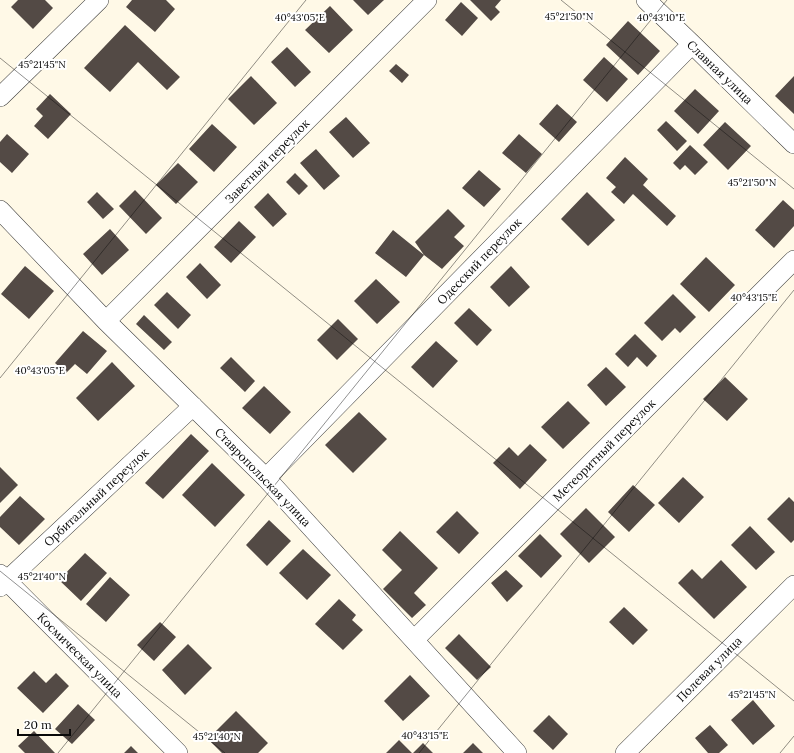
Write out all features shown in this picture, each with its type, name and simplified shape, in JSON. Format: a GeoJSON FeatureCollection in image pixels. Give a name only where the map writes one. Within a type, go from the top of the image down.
{"type":"FeatureCollection","features":[{"type":"Feature","properties":{"kind":"street"},"geometry":{"type":"LineString","coordinates":[[0,97],[99,0]]}},
{"type":"Feature","properties":{"kind":"street","name":"Заветный переулок"},"geometry":{"type":"LineString","coordinates":[[106,321],[427,0]]}},
{"type":"Feature","properties":{"kind":"street","name":"Славная улица"},"geometry":{"type":"LineString","coordinates":[[646,0],[794,144]]}},
{"type":"Feature","properties":{"kind":"street","name":"Одесский переулок"},"geometry":{"type":"LineString","coordinates":[[266,478],[692,44]]}},
{"type":"Feature","properties":{"kind":"street","name":"Ставропольская улица"},"geometry":{"type":"LineString","coordinates":[[0,210],[106,321],[266,478],[517,753]]}},
{"type":"Feature","properties":{"kind":"street","name":"Метеоритный переулок"},"geometry":{"type":"LineString","coordinates":[[414,640],[794,260]]}},
{"type":"Feature","properties":{"kind":"street","name":"Орбитальный переулок"},"geometry":{"type":"LineString","coordinates":[[2,581],[193,406]]}},
{"type":"Feature","properties":{"kind":"street","name":"Космическая улица"},"geometry":{"type":"LineString","coordinates":[[2,581],[178,753]]}},
{"type":"Feature","properties":{"kind":"street","name":"Полевая улица"},"geometry":{"type":"LineString","coordinates":[[625,753],[794,585]]}},
{"type":"Feature","properties":{"kind":"building"},"geometry":{"type":"Polygon","coordinates":[[[18,0],[45,0],[53,8],[33,29],[11,7],[18,0]]]}},
{"type":"Feature","properties":{"kind":"building"},"geometry":{"type":"Polygon","coordinates":[[[132,0],[166,0],[175,9],[155,32],[126,7],[132,0]]]}},
{"type":"Feature","properties":{"kind":"building"},"geometry":{"type":"Polygon","coordinates":[[[353,0],[384,0],[368,15],[353,0]]]}},
{"type":"Feature","properties":{"kind":"building"},"geometry":{"type":"Polygon","coordinates":[[[470,0],[501,0],[495,7],[500,12],[491,21],[470,0]]]}},
{"type":"Feature","properties":{"kind":"building"},"geometry":{"type":"Polygon","coordinates":[[[461,2],[478,18],[462,36],[445,20],[461,2]]]}},
{"type":"Feature","properties":{"kind":"building"},"geometry":{"type":"Polygon","coordinates":[[[330,6],[353,30],[329,53],[305,30],[330,6]]]}},
{"type":"Feature","properties":{"kind":"building"},"geometry":{"type":"Polygon","coordinates":[[[628,21],[660,51],[638,75],[606,45],[628,21]]]}},
{"type":"Feature","properties":{"kind":"building"},"geometry":{"type":"Polygon","coordinates":[[[125,25],[180,77],[167,90],[138,62],[110,92],[84,68],[125,25]]]}},
{"type":"Feature","properties":{"kind":"building"},"geometry":{"type":"Polygon","coordinates":[[[287,47],[311,72],[295,87],[271,62],[287,47]]]}},
{"type":"Feature","properties":{"kind":"building"},"geometry":{"type":"Polygon","coordinates":[[[604,57],[628,79],[607,102],[583,80],[604,57]]]}},
{"type":"Feature","properties":{"kind":"building"},"geometry":{"type":"Polygon","coordinates":[[[396,64],[409,75],[402,83],[389,71],[396,64]]]}},
{"type":"Feature","properties":{"kind":"building"},"geometry":{"type":"Polygon","coordinates":[[[251,76],[277,103],[254,125],[228,99],[251,76]]]}},
{"type":"Feature","properties":{"kind":"building"},"geometry":{"type":"Polygon","coordinates":[[[794,76],[794,114],[775,96],[794,76]]]}},
{"type":"Feature","properties":{"kind":"building"},"geometry":{"type":"Polygon","coordinates":[[[695,89],[719,111],[698,134],[674,111],[695,89]]]}},
{"type":"Feature","properties":{"kind":"building"},"geometry":{"type":"Polygon","coordinates":[[[50,94],[71,114],[48,139],[34,126],[43,116],[36,109],[50,94]]]}},
{"type":"Feature","properties":{"kind":"building"},"geometry":{"type":"Polygon","coordinates":[[[557,104],[577,122],[559,142],[539,124],[557,104]]]}},
{"type":"Feature","properties":{"kind":"building"},"geometry":{"type":"Polygon","coordinates":[[[346,117],[370,143],[353,158],[329,132],[346,117]]]}},
{"type":"Feature","properties":{"kind":"building"},"geometry":{"type":"Polygon","coordinates":[[[666,121],[687,141],[677,151],[657,130],[666,121]]]}},
{"type":"Feature","properties":{"kind":"building"},"geometry":{"type":"Polygon","coordinates":[[[725,122],[751,146],[728,170],[703,145],[725,122]]]}},
{"type":"Feature","properties":{"kind":"building"},"geometry":{"type":"Polygon","coordinates":[[[212,124],[237,147],[214,172],[189,149],[212,124]]]}},
{"type":"Feature","properties":{"kind":"building"},"geometry":{"type":"Polygon","coordinates":[[[7,134],[29,154],[12,173],[0,162],[0,142],[7,134]]]}},
{"type":"Feature","properties":{"kind":"building"},"geometry":{"type":"Polygon","coordinates":[[[519,134],[542,154],[526,173],[502,153],[519,134]]]}},
{"type":"Feature","properties":{"kind":"building"},"geometry":{"type":"Polygon","coordinates":[[[690,145],[708,162],[695,175],[685,165],[680,170],[673,163],[690,145]]]}},
{"type":"Feature","properties":{"kind":"building"},"geometry":{"type":"Polygon","coordinates":[[[316,149],[340,176],[324,190],[300,163],[316,149]]]}},
{"type":"Feature","properties":{"kind":"building"},"geometry":{"type":"Polygon","coordinates":[[[625,157],[648,179],[643,185],[676,216],[667,226],[633,194],[624,204],[611,192],[616,187],[606,178],[625,157]]]}},
{"type":"Feature","properties":{"kind":"building"},"geometry":{"type":"Polygon","coordinates":[[[178,163],[198,182],[176,204],[156,185],[178,163]]]}},
{"type":"Feature","properties":{"kind":"building"},"geometry":{"type":"Polygon","coordinates":[[[479,170],[501,189],[484,207],[462,188],[479,170]]]}},
{"type":"Feature","properties":{"kind":"building"},"geometry":{"type":"Polygon","coordinates":[[[295,173],[308,186],[299,195],[286,182],[295,173]]]}},
{"type":"Feature","properties":{"kind":"building"},"geometry":{"type":"Polygon","coordinates":[[[135,190],[162,218],[146,234],[119,206],[135,190]]]}},
{"type":"Feature","properties":{"kind":"building"},"geometry":{"type":"Polygon","coordinates":[[[97,192],[114,209],[103,219],[87,202],[97,192]]]}},
{"type":"Feature","properties":{"kind":"building"},"geometry":{"type":"Polygon","coordinates":[[[587,192],[615,220],[588,246],[561,219],[587,192]]]}},
{"type":"Feature","properties":{"kind":"building"},"geometry":{"type":"Polygon","coordinates":[[[268,193],[287,214],[273,227],[254,207],[268,193]]]}},
{"type":"Feature","properties":{"kind":"building"},"geometry":{"type":"Polygon","coordinates":[[[783,200],[794,210],[794,226],[774,248],[755,230],[783,200]]]}},
{"type":"Feature","properties":{"kind":"building"},"geometry":{"type":"Polygon","coordinates":[[[448,209],[465,226],[454,237],[464,246],[442,269],[424,255],[415,242],[448,209]]]}},
{"type":"Feature","properties":{"kind":"building"},"geometry":{"type":"Polygon","coordinates":[[[239,221],[256,237],[231,263],[214,247],[239,221]]]}},
{"type":"Feature","properties":{"kind":"building"},"geometry":{"type":"Polygon","coordinates":[[[110,229],[129,250],[102,275],[83,254],[110,229]]]}},
{"type":"Feature","properties":{"kind":"building"},"geometry":{"type":"Polygon","coordinates":[[[393,230],[424,255],[406,277],[375,253],[393,230]]]}},
{"type":"Feature","properties":{"kind":"building"},"geometry":{"type":"Polygon","coordinates":[[[706,257],[735,285],[709,312],[680,284],[706,257]]]}},
{"type":"Feature","properties":{"kind":"building"},"geometry":{"type":"Polygon","coordinates":[[[200,263],[221,285],[207,299],[186,277],[200,263]]]}},
{"type":"Feature","properties":{"kind":"building"},"geometry":{"type":"Polygon","coordinates":[[[25,266],[54,291],[29,319],[1,294],[25,266]]]}},
{"type":"Feature","properties":{"kind":"building"},"geometry":{"type":"Polygon","coordinates":[[[511,266],[530,287],[509,307],[490,287],[511,266]]]}},
{"type":"Feature","properties":{"kind":"building"},"geometry":{"type":"Polygon","coordinates":[[[376,279],[400,302],[377,324],[354,301],[376,279]]]}},
{"type":"Feature","properties":{"kind":"building"},"geometry":{"type":"Polygon","coordinates":[[[167,292],[191,315],[178,329],[154,305],[167,292]]]}},
{"type":"Feature","properties":{"kind":"building"},"geometry":{"type":"Polygon","coordinates":[[[673,294],[696,317],[680,333],[675,328],[662,341],[644,323],[673,294]]]}},
{"type":"Feature","properties":{"kind":"building"},"geometry":{"type":"Polygon","coordinates":[[[469,308],[492,330],[477,346],[454,323],[469,308]]]}},
{"type":"Feature","properties":{"kind":"building"},"geometry":{"type":"Polygon","coordinates":[[[144,315],[172,342],[164,350],[136,324],[144,315]]]}},
{"type":"Feature","properties":{"kind":"building"},"geometry":{"type":"Polygon","coordinates":[[[338,319],[358,339],[337,360],[317,340],[338,319]]]}},
{"type":"Feature","properties":{"kind":"building"},"geometry":{"type":"Polygon","coordinates":[[[83,331],[107,351],[87,374],[75,364],[66,373],[55,363],[83,331]]]}},
{"type":"Feature","properties":{"kind":"building"},"geometry":{"type":"Polygon","coordinates":[[[635,334],[657,356],[647,367],[637,357],[628,367],[615,354],[635,334]]]}},
{"type":"Feature","properties":{"kind":"building"},"geometry":{"type":"Polygon","coordinates":[[[436,341],[458,361],[433,388],[411,367],[436,341]]]}},
{"type":"Feature","properties":{"kind":"building"},"geometry":{"type":"Polygon","coordinates":[[[231,357],[255,381],[245,392],[220,368],[231,357]]]}},
{"type":"Feature","properties":{"kind":"building"},"geometry":{"type":"Polygon","coordinates":[[[112,362],[135,386],[98,421],[76,398],[112,362]]]}},
{"type":"Feature","properties":{"kind":"building"},"geometry":{"type":"Polygon","coordinates":[[[606,367],[626,387],[606,406],[587,385],[606,367]]]}},
{"type":"Feature","properties":{"kind":"building"},"geometry":{"type":"Polygon","coordinates":[[[725,377],[748,399],[727,421],[703,399],[725,377]]]}},
{"type":"Feature","properties":{"kind":"building"},"geometry":{"type":"Polygon","coordinates":[[[264,386],[291,412],[270,434],[242,408],[264,386]]]}},
{"type":"Feature","properties":{"kind":"building"},"geometry":{"type":"Polygon","coordinates":[[[568,401],[590,423],[563,449],[541,427],[568,401]]]}},
{"type":"Feature","properties":{"kind":"building"},"geometry":{"type":"Polygon","coordinates":[[[359,412],[387,439],[353,473],[325,445],[359,412]]]}},
{"type":"Feature","properties":{"kind":"building"},"geometry":{"type":"Polygon","coordinates":[[[191,434],[209,451],[163,499],[145,483],[191,434]]]}},
{"type":"Feature","properties":{"kind":"building"},"geometry":{"type":"Polygon","coordinates":[[[530,444],[547,460],[520,489],[493,463],[509,447],[518,456],[530,444]]]}},
{"type":"Feature","properties":{"kind":"building"},"geometry":{"type":"Polygon","coordinates":[[[212,463],[245,495],[215,527],[182,495],[212,463]]]}},
{"type":"Feature","properties":{"kind":"building"},"geometry":{"type":"Polygon","coordinates":[[[0,467],[18,485],[0,503],[0,467]]]}},
{"type":"Feature","properties":{"kind":"building"},"geometry":{"type":"Polygon","coordinates":[[[683,477],[704,497],[679,523],[658,503],[683,477]]]}},
{"type":"Feature","properties":{"kind":"building"},"geometry":{"type":"Polygon","coordinates":[[[633,485],[655,505],[629,532],[608,512],[633,485]]]}},
{"type":"Feature","properties":{"kind":"building"},"geometry":{"type":"Polygon","coordinates":[[[20,496],[45,519],[19,545],[0,527],[0,517],[20,496]]]}},
{"type":"Feature","properties":{"kind":"building"},"geometry":{"type":"Polygon","coordinates":[[[789,497],[794,502],[794,540],[791,543],[767,519],[789,497]]]}},
{"type":"Feature","properties":{"kind":"building"},"geometry":{"type":"Polygon","coordinates":[[[586,508],[615,537],[589,563],[560,534],[586,508]]]}},
{"type":"Feature","properties":{"kind":"building"},"geometry":{"type":"Polygon","coordinates":[[[457,511],[479,533],[459,554],[436,532],[457,511]]]}},
{"type":"Feature","properties":{"kind":"building"},"geometry":{"type":"Polygon","coordinates":[[[269,520],[291,541],[267,566],[246,545],[269,520]]]}},
{"type":"Feature","properties":{"kind":"building"},"geometry":{"type":"Polygon","coordinates":[[[750,526],[775,552],[756,570],[731,545],[750,526]]]}},
{"type":"Feature","properties":{"kind":"building"},"geometry":{"type":"Polygon","coordinates":[[[400,531],[438,568],[414,593],[426,605],[412,618],[383,589],[402,570],[382,550],[400,531]]]}},
{"type":"Feature","properties":{"kind":"building"},"geometry":{"type":"Polygon","coordinates":[[[540,534],[562,556],[541,578],[518,556],[540,534]]]}},
{"type":"Feature","properties":{"kind":"building"},"geometry":{"type":"Polygon","coordinates":[[[303,549],[331,575],[307,600],[279,573],[303,549]]]}},
{"type":"Feature","properties":{"kind":"building"},"geometry":{"type":"Polygon","coordinates":[[[85,553],[107,573],[81,601],[59,580],[85,553]]]}},
{"type":"Feature","properties":{"kind":"building"},"geometry":{"type":"Polygon","coordinates":[[[721,560],[747,587],[714,619],[678,583],[692,569],[702,579],[721,560]]]}},
{"type":"Feature","properties":{"kind":"building"},"geometry":{"type":"Polygon","coordinates":[[[506,570],[523,586],[507,602],[491,583],[506,570]]]}},
{"type":"Feature","properties":{"kind":"building"},"geometry":{"type":"Polygon","coordinates":[[[110,577],[130,595],[106,622],[86,604],[110,577]]]}},
{"type":"Feature","properties":{"kind":"building"},"geometry":{"type":"Polygon","coordinates":[[[339,599],[356,615],[352,620],[363,630],[343,650],[315,624],[339,599]]]}},
{"type":"Feature","properties":{"kind":"building"},"geometry":{"type":"Polygon","coordinates":[[[624,607],[648,630],[633,645],[609,622],[624,607]]]}},
{"type":"Feature","properties":{"kind":"building"},"geometry":{"type":"Polygon","coordinates":[[[160,622],[176,637],[154,661],[137,645],[160,622]]]}},
{"type":"Feature","properties":{"kind":"building"},"geometry":{"type":"Polygon","coordinates":[[[459,634],[491,667],[477,680],[445,648],[459,634]]]}},
{"type":"Feature","properties":{"kind":"building"},"geometry":{"type":"Polygon","coordinates":[[[188,644],[212,668],[185,695],[162,670],[188,644]]]}},
{"type":"Feature","properties":{"kind":"building"},"geometry":{"type":"Polygon","coordinates":[[[34,671],[46,683],[56,673],[69,686],[43,713],[17,688],[34,671]]]}},
{"type":"Feature","properties":{"kind":"building"},"geometry":{"type":"Polygon","coordinates":[[[410,675],[430,696],[403,721],[384,701],[410,675]]]}},
{"type":"Feature","properties":{"kind":"building"},"geometry":{"type":"Polygon","coordinates":[[[753,700],[775,726],[753,745],[731,720],[753,700]]]}},
{"type":"Feature","properties":{"kind":"building"},"geometry":{"type":"Polygon","coordinates":[[[78,704],[95,720],[72,744],[55,729],[78,704]]]}},
{"type":"Feature","properties":{"kind":"building"},"geometry":{"type":"Polygon","coordinates":[[[236,711],[268,743],[258,753],[222,753],[208,739],[236,711]]]}},
{"type":"Feature","properties":{"kind":"building"},"geometry":{"type":"Polygon","coordinates":[[[549,715],[568,734],[553,750],[533,731],[549,715]]]}},
{"type":"Feature","properties":{"kind":"building"},"geometry":{"type":"Polygon","coordinates":[[[710,725],[728,745],[719,753],[708,753],[695,738],[710,725]]]}},
{"type":"Feature","properties":{"kind":"building"},"geometry":{"type":"Polygon","coordinates":[[[34,731],[55,753],[25,753],[18,746],[34,731]]]}},
{"type":"Feature","properties":{"kind":"building"},"geometry":{"type":"Polygon","coordinates":[[[399,740],[412,753],[386,753],[399,740]]]}},
{"type":"Feature","properties":{"kind":"building"},"geometry":{"type":"Polygon","coordinates":[[[423,743],[433,753],[413,753],[423,743]]]}},
{"type":"Feature","properties":{"kind":"building"},"geometry":{"type":"Polygon","coordinates":[[[473,743],[483,753],[463,753],[473,743]]]}},
{"type":"Feature","properties":{"kind":"building"},"geometry":{"type":"Polygon","coordinates":[[[131,746],[138,753],[124,753],[131,746]]]}}]}
